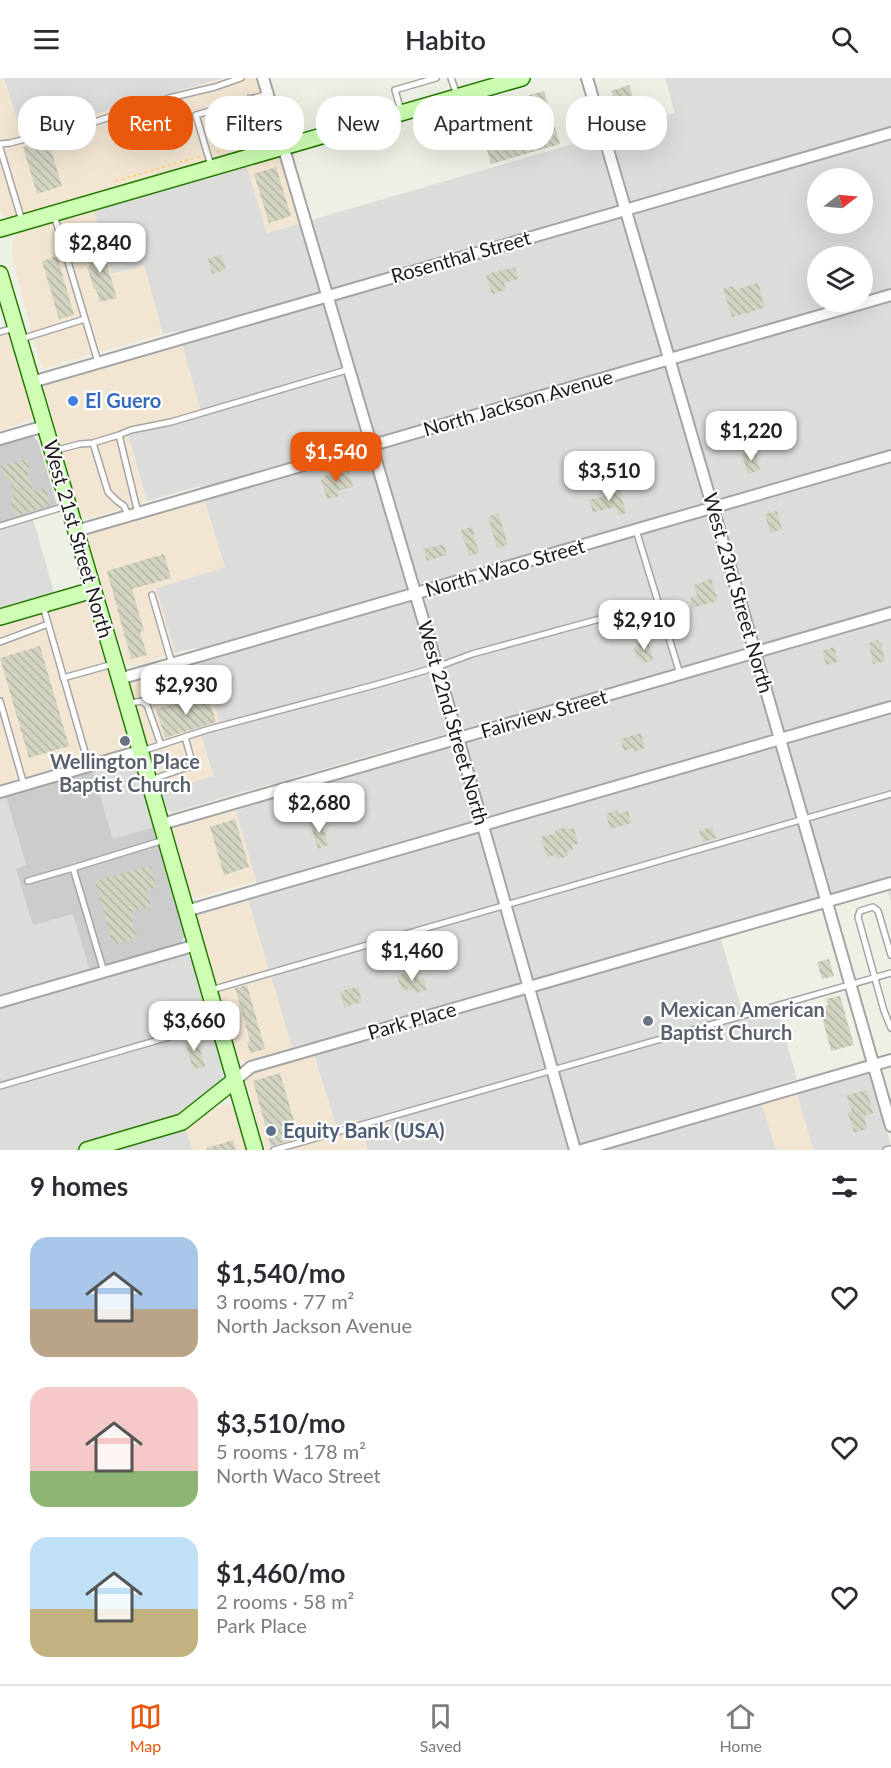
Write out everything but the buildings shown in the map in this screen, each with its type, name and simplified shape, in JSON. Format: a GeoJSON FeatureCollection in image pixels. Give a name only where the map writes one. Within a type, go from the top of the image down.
{"type":"FeatureCollection","features":[{"type":"Feature","properties":{"kind":"main road"},"geometry":{"type":"LineString","coordinates":[[461,96],[522,78]]}},
{"type":"Feature","properties":{"kind":"main road"},"geometry":{"type":"LineString","coordinates":[[304,141],[413,109]]}},
{"type":"Feature","properties":{"kind":"main road"},"geometry":{"type":"LineString","coordinates":[[0,229],[249,150]]}},
{"type":"Feature","properties":{"kind":"main road","name":"West 21st Street North"},"geometry":{"type":"LineString","coordinates":[[0,274],[162,824],[255,1150]]}},
{"type":"Feature","properties":{"kind":"main road"},"geometry":{"type":"LineString","coordinates":[[0,617],[93,590]]}},
{"type":"Feature","properties":{"kind":"main road","name":"Park Place"},"geometry":{"type":"LineString","coordinates":[[87,1150],[182,1122],[236,1080]]}},
{"type":"Feature","properties":{"kind":"street","name":"West 22nd Street North"},"geometry":{"type":"LineString","coordinates":[[263,78],[268,94]]}},
{"type":"Feature","properties":{"kind":"street","name":"West 23rd Street North"},"geometry":{"type":"LineString","coordinates":[[587,78],[891,1126]]}},
{"type":"Feature","properties":{"kind":"street","name":"Rosenthal Street"},"geometry":{"type":"LineString","coordinates":[[32,382],[891,133]]}},
{"type":"Feature","properties":{"kind":"street","name":"West 22nd Street North"},"geometry":{"type":"LineString","coordinates":[[285,150],[458,738],[575,1150]]}},
{"type":"Feature","properties":{"kind":"street","name":"North Jackson Avenue"},"geometry":{"type":"LineString","coordinates":[[76,531],[891,295]]}},
{"type":"Feature","properties":{"kind":"street"},"geometry":{"type":"LineString","coordinates":[[0,439],[45,426]]}},
{"type":"Feature","properties":{"kind":"street","name":"North Waco Street"},"geometry":{"type":"LineString","coordinates":[[119,679],[891,456]]}},
{"type":"Feature","properties":{"kind":"street","name":"Fairview Street"},"geometry":{"type":"LineString","coordinates":[[162,824],[891,613]]}},
{"type":"Feature","properties":{"kind":"street"},"geometry":{"type":"LineString","coordinates":[[186,910],[891,707]]}},
{"type":"Feature","properties":{"kind":"street"},"geometry":{"type":"LineString","coordinates":[[0,792],[140,751]]}},
{"type":"Feature","properties":{"kind":"street","name":"Park Place"},"geometry":{"type":"LineString","coordinates":[[236,1080],[252,1067],[891,883]]}},
{"type":"Feature","properties":{"kind":"street"},"geometry":{"type":"LineString","coordinates":[[0,1002],[196,945]]}},
{"type":"Feature","properties":{"kind":"street"},"geometry":{"type":"LineString","coordinates":[[582,1150],[891,1060]]}},
{"type":"Feature","properties":{"kind":"lane"},"geometry":{"type":"LineString","coordinates":[[23,223],[0,146],[85,125],[241,78]]}},
{"type":"Feature","properties":{"kind":"lane"},"geometry":{"type":"LineString","coordinates":[[402,112],[395,90],[436,78]]}},
{"type":"Feature","properties":{"kind":"lane"},"geometry":{"type":"LineString","coordinates":[[451,78],[458,96]]}},
{"type":"Feature","properties":{"kind":"lane"},"geometry":{"type":"LineString","coordinates":[[261,96],[268,94]]}},
{"type":"Feature","properties":{"kind":"lane"},"geometry":{"type":"LineString","coordinates":[[205,112],[196,115],[205,147]]}},
{"type":"Feature","properties":{"kind":"lane"},"geometry":{"type":"LineString","coordinates":[[206,150],[209,161]]}},
{"type":"Feature","properties":{"kind":"lane"},"geometry":{"type":"LineString","coordinates":[[53,214],[98,362]]}},
{"type":"Feature","properties":{"kind":"lane"},"geometry":{"type":"LineString","coordinates":[[0,332],[18,333],[85,320]]}},
{"type":"Feature","properties":{"kind":"lane"},"geometry":{"type":"LineString","coordinates":[[52,451],[93,443],[131,430],[171,422],[350,369]]}},
{"type":"Feature","properties":{"kind":"lane"},"geometry":{"type":"LineString","coordinates":[[119,435],[133,514]]}},
{"type":"Feature","properties":{"kind":"lane"},"geometry":{"type":"LineString","coordinates":[[93,443],[108,492],[133,514]]}},
{"type":"Feature","properties":{"kind":"lane"},"geometry":{"type":"LineString","coordinates":[[0,526],[68,505]]}},
{"type":"Feature","properties":{"kind":"lane"},"geometry":{"type":"LineString","coordinates":[[636,530],[680,674]]}},
{"type":"Feature","properties":{"kind":"lane"},"geometry":{"type":"LineString","coordinates":[[152,595],[172,664]]}},
{"type":"Feature","properties":{"kind":"lane"},"geometry":{"type":"LineString","coordinates":[[140,751],[260,715],[437,667],[472,654],[658,603]]}},
{"type":"Feature","properties":{"kind":"lane"},"geometry":{"type":"LineString","coordinates":[[43,605],[88,766]]}},
{"type":"Feature","properties":{"kind":"lane"},"geometry":{"type":"LineString","coordinates":[[0,642],[48,624]]}},
{"type":"Feature","properties":{"kind":"lane"},"geometry":{"type":"LineString","coordinates":[[63,678],[115,663]]}},
{"type":"Feature","properties":{"kind":"lane"},"geometry":{"type":"LineString","coordinates":[[0,701],[24,785]]}},
{"type":"Feature","properties":{"kind":"lane"},"geometry":{"type":"LineString","coordinates":[[126,704],[142,701],[147,705],[161,745]]}},
{"type":"Feature","properties":{"kind":"lane"},"geometry":{"type":"LineString","coordinates":[[149,781],[191,766],[185,737]]}},
{"type":"Feature","properties":{"kind":"lane"},"geometry":{"type":"LineString","coordinates":[[210,991],[891,794]]}},
{"type":"Feature","properties":{"kind":"lane"},"geometry":{"type":"LineString","coordinates":[[28,881],[166,840]]}},
{"type":"Feature","properties":{"kind":"lane"},"geometry":{"type":"LineString","coordinates":[[73,868],[104,972]]}},
{"type":"Feature","properties":{"kind":"lane"},"geometry":{"type":"LineString","coordinates":[[891,955],[876,908],[860,911],[857,915],[874,978],[891,1028]]}},
{"type":"Feature","properties":{"kind":"lane"},"geometry":{"type":"LineString","coordinates":[[274,1150],[891,973]]}},
{"type":"Feature","properties":{"kind":"lane"},"geometry":{"type":"LineString","coordinates":[[0,1086],[219,1022]]}},
{"type":"Feature","properties":{"kind":"lane"},"geometry":{"type":"LineString","coordinates":[[886,1150],[891,1149]]}},
{"type":"Feature","properties":{"kind":"path"},"geometry":{"type":"LineString","coordinates":[[108,184],[249,150]]}},
{"type":"Feature","properties":{"kind":"shaded area"},"geometry":{"type":"Polygon","coordinates":[[[0,78],[4,78],[18,122],[18,150],[96,150],[96,114],[108,111],[108,150],[193,150],[193,96],[161,96],[225,78],[257,78],[263,96],[205,96],[205,150],[243,150],[10,217],[4,217],[0,213],[0,78]]]}},
{"type":"Feature","properties":{"kind":"shaded area"},"geometry":{"type":"Polygon","coordinates":[[[4,78],[225,78],[161,96],[108,96],[108,111],[96,114],[96,96],[18,96],[18,125],[4,78]]]}},
{"type":"Feature","properties":{"kind":"shaded area"},"geometry":{"type":"Polygon","coordinates":[[[665,78],[891,78],[891,902],[883,878],[717,926],[743,1014],[776,1005],[797,1079],[759,1091],[776,1150],[582,1150],[462,729],[174,812],[167,809],[161,791],[213,775],[201,735],[221,729],[196,648],[175,653],[156,588],[225,567],[200,486],[147,501],[128,435],[201,413],[178,331],[163,334],[144,265],[112,274],[93,210],[246,164],[267,233],[566,146],[566,150],[667,150],[667,115],[675,113],[665,78]]]}},
{"type":"Feature","properties":{"kind":"shaded area"},"geometry":{"type":"Polygon","coordinates":[[[276,155],[283,161],[301,223],[267,233],[246,164],[276,155]]]}},
{"type":"Feature","properties":{"kind":"shaded area"},"geometry":{"type":"Polygon","coordinates":[[[93,210],[112,274],[144,265],[163,334],[45,368],[41,365],[37,353],[13,260],[14,238],[22,230],[93,210]]]}},
{"type":"Feature","properties":{"kind":"shaded area"},"geometry":{"type":"Polygon","coordinates":[[[8,333],[34,416],[31,420],[0,430],[0,335],[8,333]]]}},
{"type":"Feature","properties":{"kind":"shaded area"},"geometry":{"type":"Polygon","coordinates":[[[182,343],[201,413],[128,435],[147,501],[89,518],[81,515],[45,392],[47,382],[182,343]]]}},
{"type":"Feature","properties":{"kind":"shaded area"},"geometry":{"type":"Polygon","coordinates":[[[31,435],[38,441],[59,512],[0,529],[0,444],[31,435]]]}},
{"type":"Feature","properties":{"kind":"shaded area"},"geometry":{"type":"Polygon","coordinates":[[[203,497],[225,567],[156,588],[175,653],[134,666],[128,665],[87,537],[88,533],[203,497]]]}},
{"type":"Feature","properties":{"kind":"shaded area"},"geometry":{"type":"Polygon","coordinates":[[[33,519],[54,592],[0,608],[0,529],[33,519]]]}},
{"type":"Feature","properties":{"kind":"shaded area"},"geometry":{"type":"Polygon","coordinates":[[[79,600],[86,602],[91,608],[129,737],[129,746],[123,750],[0,786],[0,623],[79,600]]]}},
{"type":"Feature","properties":{"kind":"shaded area"},"geometry":{"type":"Polygon","coordinates":[[[200,659],[221,729],[201,735],[213,776],[161,791],[130,689],[131,682],[134,679],[200,659]]]}},
{"type":"Feature","properties":{"kind":"shaded area"},"geometry":{"type":"Polygon","coordinates":[[[446,747],[454,751],[570,1150],[368,1150],[358,1120],[336,1126],[310,1042],[292,1047],[247,897],[259,892],[235,808],[446,747]]]}},
{"type":"Feature","properties":{"kind":"shaded area"},"geometry":{"type":"Polygon","coordinates":[[[129,760],[134,762],[137,769],[154,827],[113,839],[92,768],[129,760]]]}},
{"type":"Feature","properties":{"kind":"shaded area"},"geometry":{"type":"Polygon","coordinates":[[[92,768],[113,839],[154,827],[185,936],[175,946],[90,971],[73,914],[33,925],[16,869],[26,865],[5,794],[92,768]]]}},
{"type":"Feature","properties":{"kind":"shaded area"},"geometry":{"type":"Polygon","coordinates":[[[5,794],[26,866],[16,869],[73,914],[90,971],[182,954],[187,954],[192,960],[224,1069],[223,1078],[215,1086],[181,1111],[192,1150],[0,1150],[0,796],[5,794]]]}},
{"type":"Feature","properties":{"kind":"shaded area"},"geometry":{"type":"Polygon","coordinates":[[[235,808],[256,881],[196,898],[191,895],[173,833],[174,828],[176,825],[235,808]]]}},
{"type":"Feature","properties":{"kind":"shaded area"},"geometry":{"type":"Polygon","coordinates":[[[247,897],[292,1047],[242,1062],[238,1057],[198,914],[247,897]]]}},
{"type":"Feature","properties":{"kind":"shaded area"},"geometry":{"type":"Polygon","coordinates":[[[313,1054],[336,1126],[358,1119],[368,1150],[265,1150],[246,1077],[250,1073],[313,1054]]]}},
{"type":"Feature","properties":{"kind":"shaded area"},"geometry":{"type":"Polygon","coordinates":[[[865,1073],[870,1074],[873,1078],[891,1147],[879,1150],[813,1150],[797,1094],[865,1073]]]}},
{"type":"Feature","properties":{"kind":"shaded area"},"geometry":{"type":"Polygon","coordinates":[[[797,1094],[813,1150],[776,1150],[762,1104],[797,1094]]]}},
{"type":"Feature","properties":{"kind":"shaded area"},"geometry":{"type":"Polygon","coordinates":[[[228,1103],[235,1109],[248,1150],[192,1150],[186,1128],[217,1107],[228,1103]]]}},
{"type":"Feature","properties":{"kind":"place","name":"El Guero"},"geometry":{"type":"Point","coordinates":[73,401]}},
{"type":"Feature","properties":{"kind":"place","name":"Wellington Place Baptist Church"},"geometry":{"type":"Point","coordinates":[125,741]}},
{"type":"Feature","properties":{"kind":"place","name":"Mexican American Baptist Church"},"geometry":{"type":"Point","coordinates":[648,1021]}},
{"type":"Feature","properties":{"kind":"place","name":"Equity Bank (USA)"},"geometry":{"type":"Point","coordinates":[271,1131]}}]}
